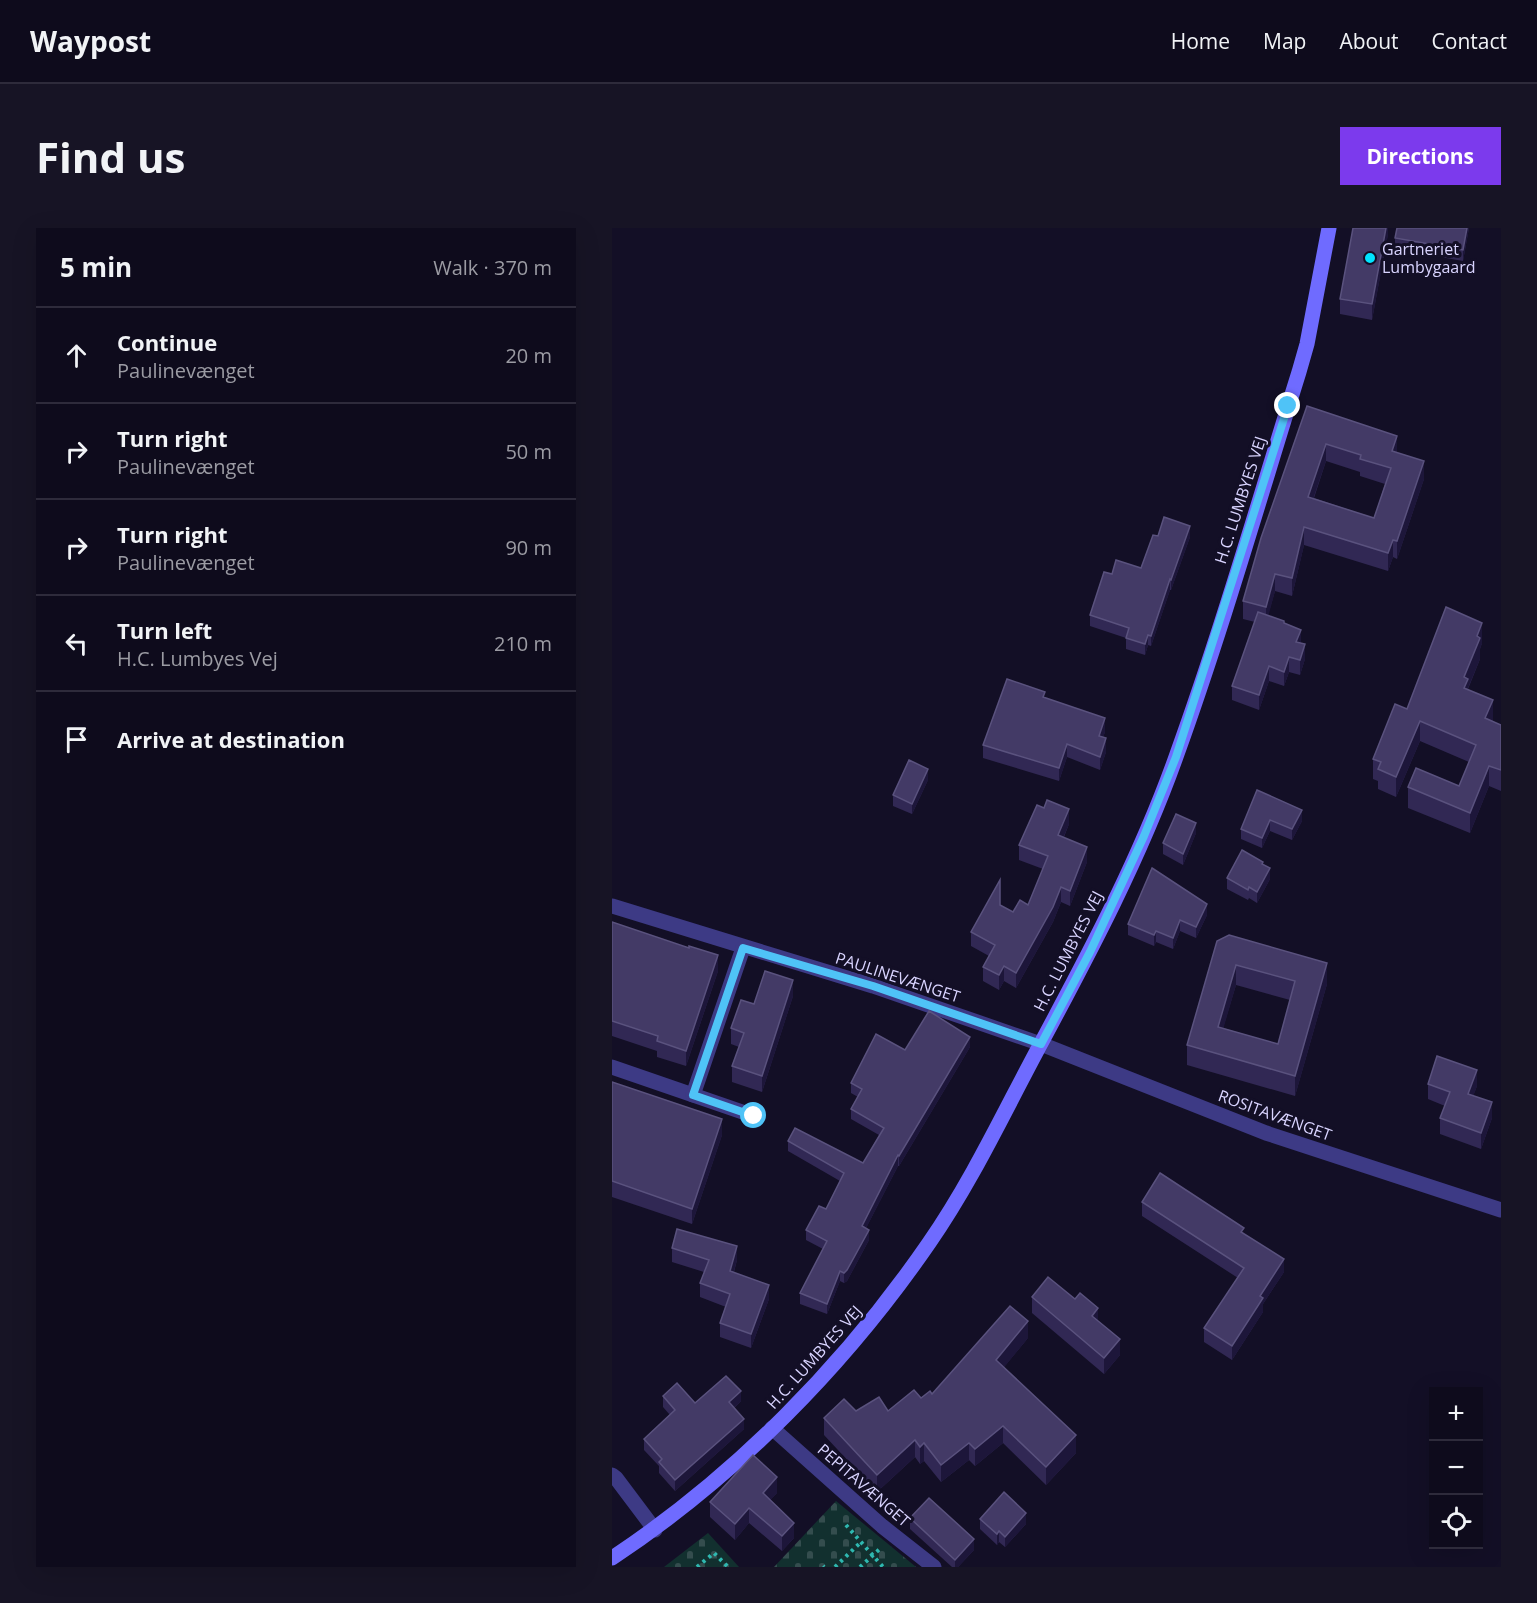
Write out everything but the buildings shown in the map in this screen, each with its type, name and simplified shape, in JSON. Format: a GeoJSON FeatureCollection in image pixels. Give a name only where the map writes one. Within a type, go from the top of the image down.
{"type":"FeatureCollection","features":[{"type":"Feature","properties":{"kind":"street","name":"H.C. LUMBYES VEJ"},"geometry":{"type":"LineString","coordinates":[[612,1558],[655,1530],[715,1481],[772,1428],[823,1375],[885,1304],[931,1241],[972,1172],[1090,952],[1144,836],[1176,757],[1299,372],[1307,344],[1329,228]]}},
{"type":"Feature","properties":{"kind":"street","name":"PAULINEVÆNGET"},"geometry":{"type":"LineString","coordinates":[[612,906],[873,986],[1041,1044]]}},
{"type":"Feature","properties":{"kind":"street"},"geometry":{"type":"LineString","coordinates":[[693,1095],[743,948]]}},
{"type":"Feature","properties":{"kind":"street","name":"ROSITAVÆNGET"},"geometry":{"type":"LineString","coordinates":[[1041,1044],[1266,1133],[1501,1210]]}},
{"type":"Feature","properties":{"kind":"street"},"geometry":{"type":"LineString","coordinates":[[612,1066],[754,1116]]}},
{"type":"Feature","properties":{"kind":"street","name":"PEPITAVÆNGET"},"geometry":{"type":"LineString","coordinates":[[772,1428],[882,1526],[934,1567]]}},
{"type":"Feature","properties":{"kind":"street"},"geometry":{"type":"LineString","coordinates":[[612,1475],[655,1530]]}},
{"type":"Feature","properties":{"kind":"path"},"geometry":{"type":"LineString","coordinates":[[846,1525],[882,1566]]}},
{"type":"Feature","properties":{"kind":"path"},"geometry":{"type":"LineString","coordinates":[[835,1567],[861,1542]]}},
{"type":"Feature","properties":{"kind":"path"},"geometry":{"type":"LineString","coordinates":[[697,1567],[714,1553],[728,1567]]}},
{"type":"Feature","properties":{"kind":"path"},"geometry":{"type":"LineString","coordinates":[[860,1567],[873,1555]]}},
{"type":"Feature","properties":{"kind":"green space"},"geometry":{"type":"Polygon","coordinates":[[[836,1501],[916,1567],[774,1567],[836,1501]]]}},
{"type":"Feature","properties":{"kind":"green space"},"geometry":{"type":"Polygon","coordinates":[[[708,1533],[739,1567],[664,1567],[708,1533]]]}},
{"type":"Feature","properties":{"kind":"place","name":"Gartneriet Lumbygaard"},"geometry":{"type":"Point","coordinates":[1370,258]}},
{"type":"Feature","properties":{"kind":"route"},"geometry":{"type":"LineString","coordinates":[[754,1116],[693,1095],[743,948],[873,986],[1041,1044],[1090,952],[1144,836],[1176,757],[1288,406]]}}]}
